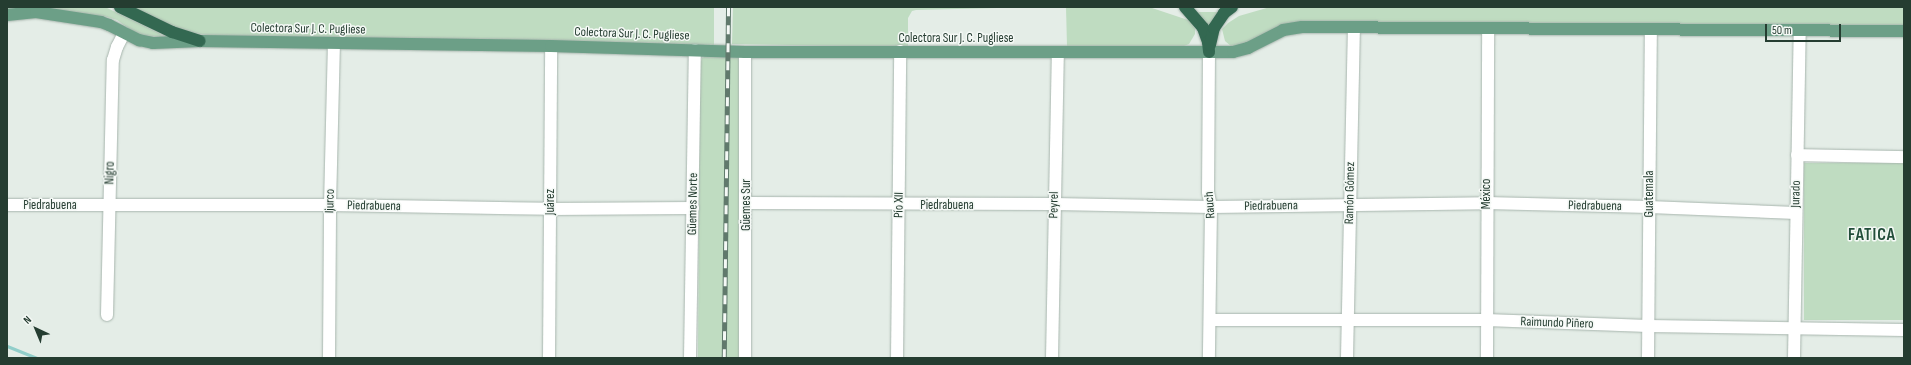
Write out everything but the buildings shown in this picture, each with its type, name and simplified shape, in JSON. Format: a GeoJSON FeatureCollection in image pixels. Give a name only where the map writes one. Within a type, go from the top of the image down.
{"type":"FeatureCollection","features":[{"type":"Feature","properties":{"kind":"highway"},"geometry":{"type":"LineString","coordinates":[[120,7],[172,32],[200,41]]}},
{"type":"Feature","properties":{"kind":"highway"},"geometry":{"type":"LineString","coordinates":[[1185,7],[1203,28],[1208,42],[1209,52]]}},
{"type":"Feature","properties":{"kind":"highway"},"geometry":{"type":"LineString","coordinates":[[1209,52],[1214,28],[1224,13],[1232,7]]}},
{"type":"Feature","properties":{"kind":"main road","name":"Colectora Sur J. C. Pugliese"},"geometry":{"type":"LineString","coordinates":[[7,15],[24,12],[105,24],[139,40],[153,43],[200,41],[551,46],[746,52],[1240,51],[1273,33],[1293,28],[1904,31]]}},
{"type":"Feature","properties":{"kind":"street","name":"Ramón Gómez"},"geometry":{"type":"LineString","coordinates":[[1347,358],[1354,28]]}},
{"type":"Feature","properties":{"kind":"street","name":"México"},"geometry":{"type":"LineString","coordinates":[[1487,358],[1486,203],[1488,29]]}},
{"type":"Feature","properties":{"kind":"street","name":"Guatemala"},"geometry":{"type":"LineString","coordinates":[[1648,358],[1651,29]]}},
{"type":"Feature","properties":{"kind":"street","name":"Jurado"},"geometry":{"type":"LineString","coordinates":[[1794,358],[1800,30]]}},
{"type":"Feature","properties":{"kind":"street","name":"Nigro"},"geometry":{"type":"LineString","coordinates":[[107,315],[113,60],[117,47],[124,33]]}},
{"type":"Feature","properties":{"kind":"street","name":"Ijurco"},"geometry":{"type":"LineString","coordinates":[[329,358],[330,205],[334,44]]}},
{"type":"Feature","properties":{"kind":"street","name":"Juárez"},"geometry":{"type":"LineString","coordinates":[[549,358],[551,46]]}},
{"type":"Feature","properties":{"kind":"street","name":"Güemes Norte"},"geometry":{"type":"LineString","coordinates":[[690,358],[695,50]]}},
{"type":"Feature","properties":{"kind":"street","name":"Pío XII"},"geometry":{"type":"LineString","coordinates":[[897,358],[900,51]]}},
{"type":"Feature","properties":{"kind":"street","name":"Güemes Sur"},"geometry":{"type":"LineString","coordinates":[[745,358],[746,52]]}},
{"type":"Feature","properties":{"kind":"street","name":"Peyrel"},"geometry":{"type":"LineString","coordinates":[[1052,358],[1058,52]]}},
{"type":"Feature","properties":{"kind":"street","name":"Rauch"},"geometry":{"type":"LineString","coordinates":[[1209,52],[1208,192],[1211,207],[1209,358]]}},
{"type":"Feature","properties":{"kind":"street"},"geometry":{"type":"LineString","coordinates":[[1797,155],[1904,157]]}},
{"type":"Feature","properties":{"kind":"street","name":"Piedrabuena"},"geometry":{"type":"LineString","coordinates":[[746,203],[899,205],[1054,204],[1211,207],[1486,203],[1649,207],[1796,213]]}},
{"type":"Feature","properties":{"kind":"street","name":"Piedrabuena"},"geometry":{"type":"LineString","coordinates":[[7,205],[330,205],[550,210],[693,208]]}},
{"type":"Feature","properties":{"kind":"street","name":"Raimundo Piñero"},"geometry":{"type":"LineString","coordinates":[[1210,320],[1486,320],[1648,326],[1904,330]]}},
{"type":"Feature","properties":{"kind":"green space"},"geometry":{"type":"Polygon","coordinates":[[[7,7],[26,7],[7,10],[7,7]]]}},
{"type":"Feature","properties":{"kind":"green space"},"geometry":{"type":"Polygon","coordinates":[[[26,7],[105,7],[159,33],[163,37],[142,35],[131,30],[117,20],[104,16],[26,7]]]}},
{"type":"Feature","properties":{"kind":"green space"},"geometry":{"type":"Polygon","coordinates":[[[128,7],[714,7],[714,45],[213,36],[182,31],[128,7]]]}},
{"type":"Feature","properties":{"kind":"green space"},"geometry":{"type":"Polygon","coordinates":[[[733,7],[1041,7],[912,11],[908,18],[908,47],[732,44],[733,7]]]}},
{"type":"Feature","properties":{"kind":"green space"},"geometry":{"type":"Polygon","coordinates":[[[1066,7],[1149,7],[1191,21],[1195,29],[1195,34],[1189,44],[1184,46],[1067,46],[1066,7]]]}},
{"type":"Feature","properties":{"kind":"green space"},"geometry":{"type":"Polygon","coordinates":[[[1270,7],[1904,7],[1904,27],[1310,23],[1232,47],[1225,41],[1222,29],[1228,23],[1239,16],[1270,7]]]}},
{"type":"Feature","properties":{"kind":"green space"},"geometry":{"type":"Polygon","coordinates":[[[1198,12],[1220,12],[1209,30],[1198,12]]]}},
{"type":"Feature","properties":{"kind":"green space"},"geometry":{"type":"Polygon","coordinates":[[[710,54],[741,57],[739,358],[698,358],[700,65],[702,58],[710,54]]]}},
{"type":"Feature","properties":{"kind":"green space"},"geometry":{"type":"Polygon","coordinates":[[[1804,163],[1904,163],[1904,320],[1804,320],[1804,163]]]}},
{"type":"Feature","properties":{"kind":"waterway"},"geometry":{"type":"LineString","coordinates":[[7,346],[37,358]]}},
{"type":"Feature","properties":{"kind":"railway"},"geometry":{"type":"LineString","coordinates":[[724,358],[728,7]]}},
{"type":"Feature","properties":{"kind":"district","name":"FATICA"},"geometry":{"type":"Point","coordinates":[1872,236]}}]}
